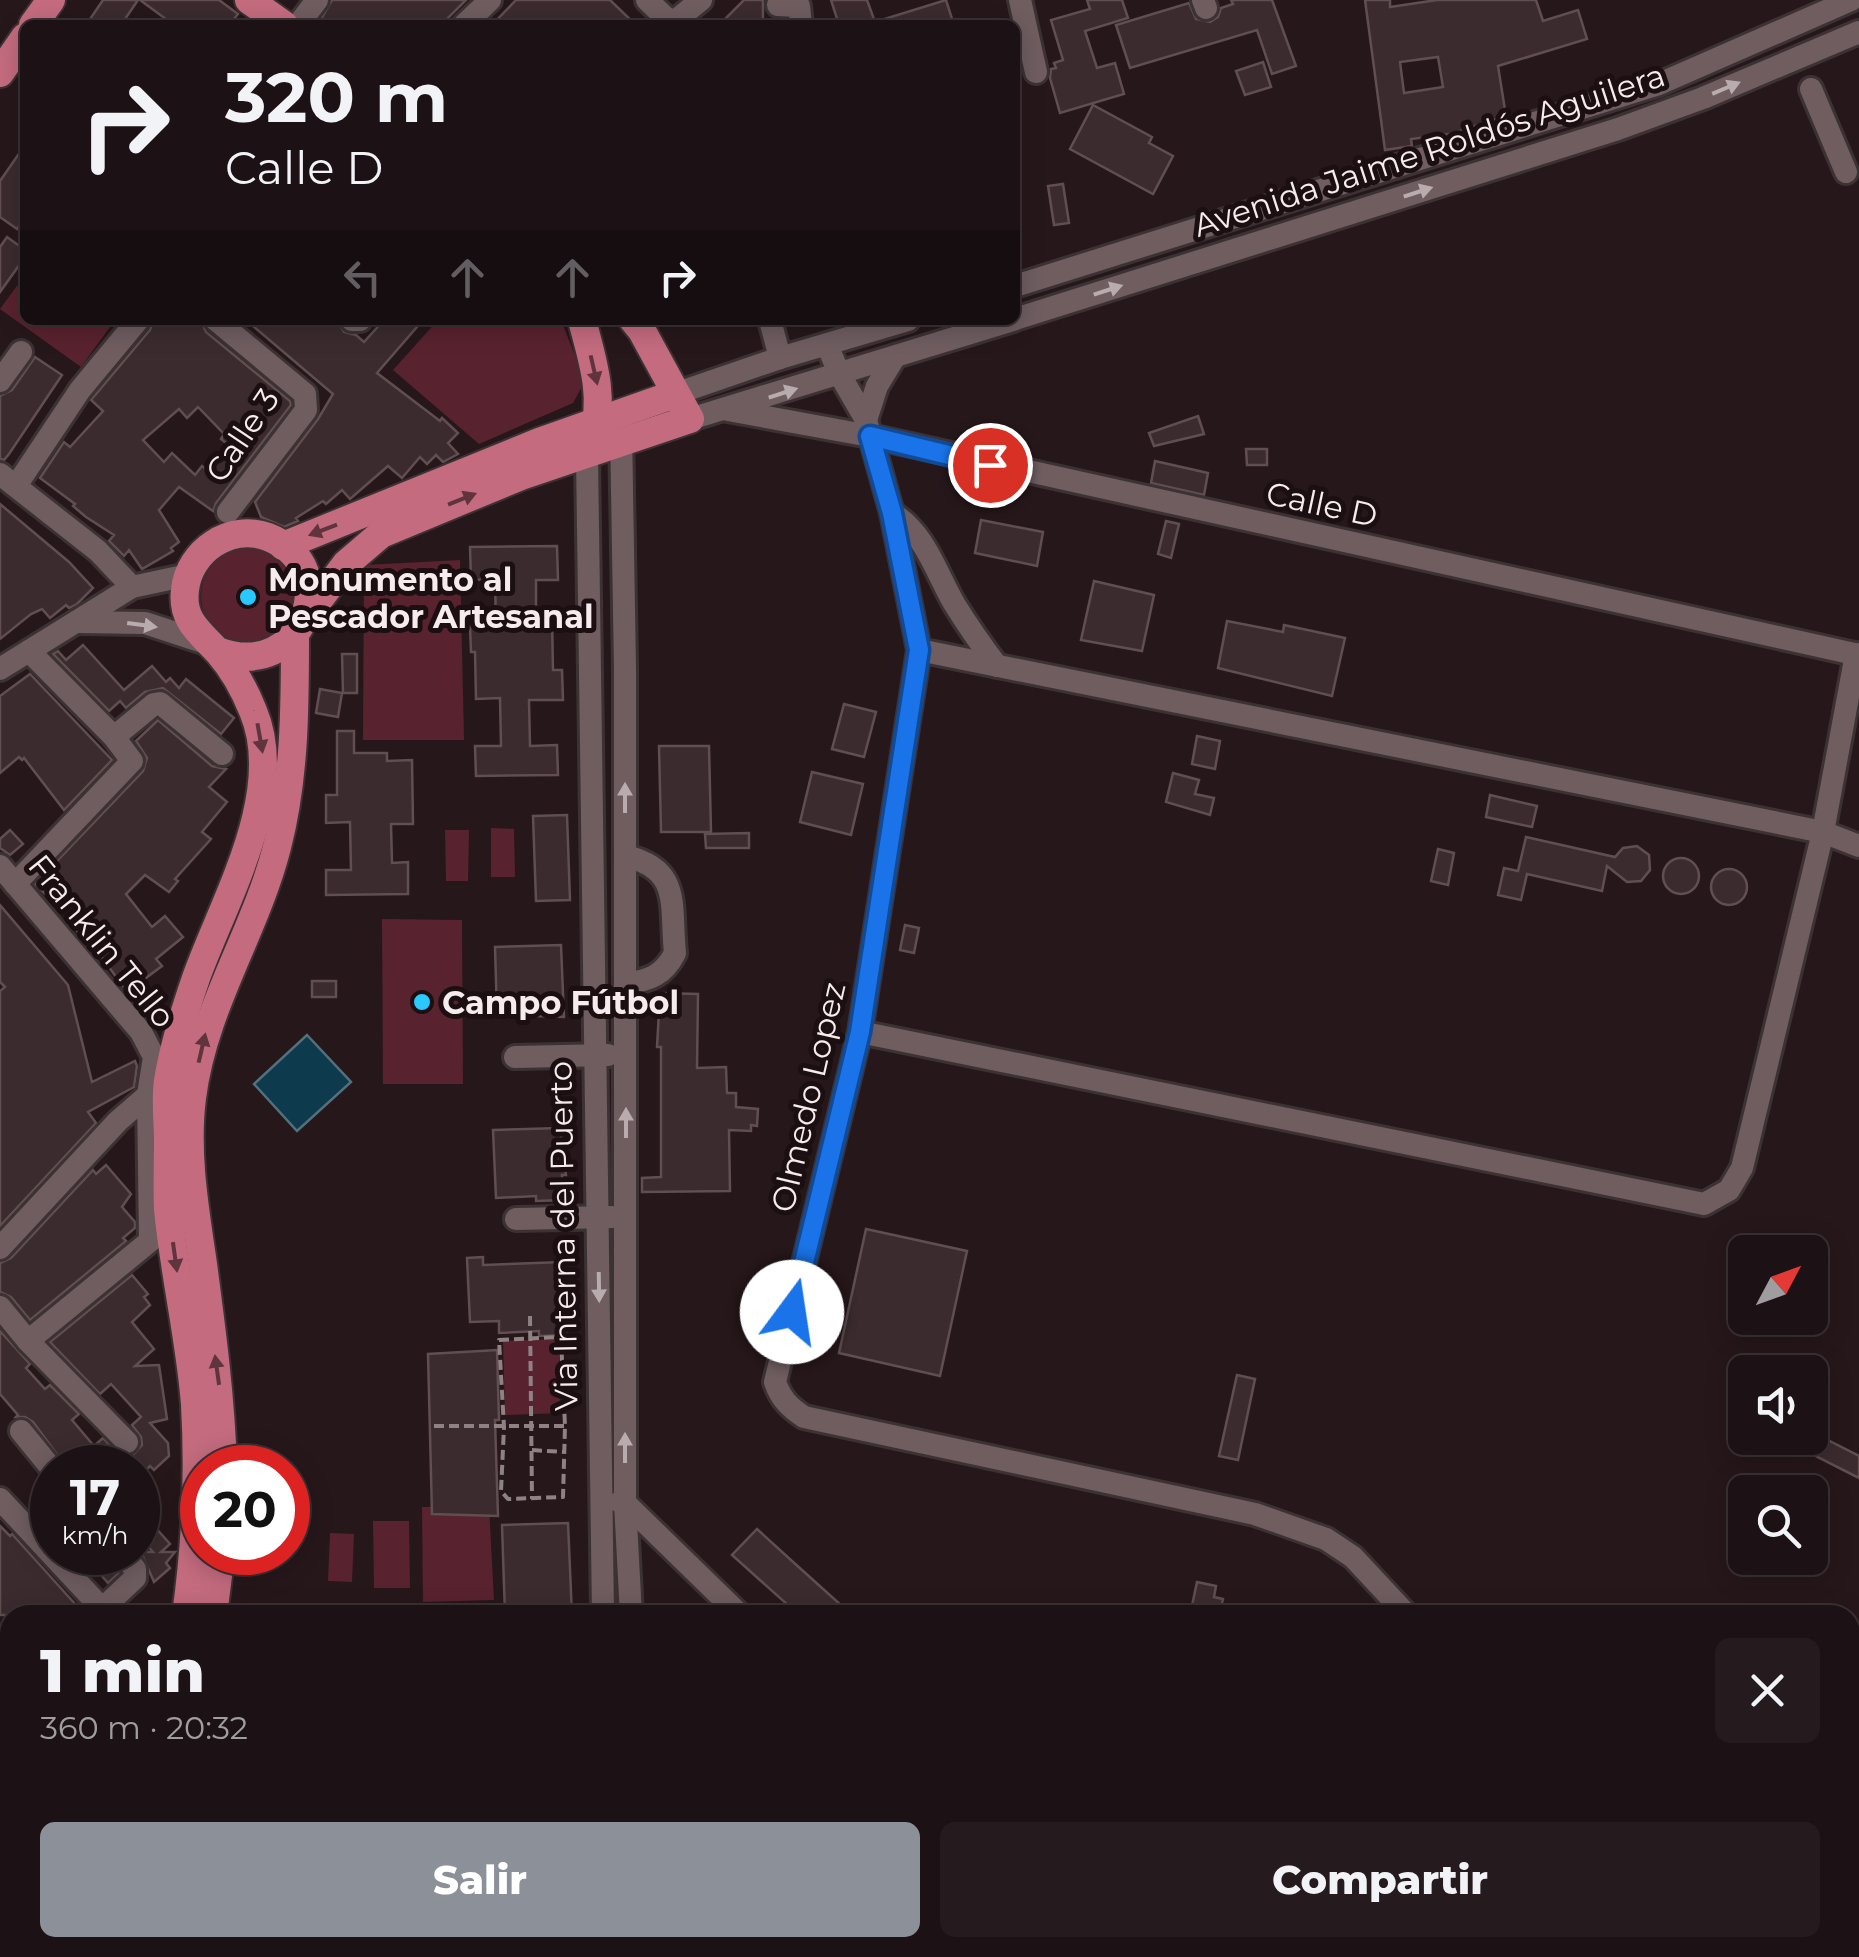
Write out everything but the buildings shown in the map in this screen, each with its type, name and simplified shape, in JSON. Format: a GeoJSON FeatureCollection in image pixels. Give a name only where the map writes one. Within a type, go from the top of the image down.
{"type":"FeatureCollection","features":[{"type":"Feature","properties":{"kind":"main road"},"geometry":{"type":"LineString","coordinates":[[249,0],[277,20]]}},
{"type":"Feature","properties":{"kind":"main road"},"geometry":{"type":"LineString","coordinates":[[0,73],[20,44]]}},
{"type":"Feature","properties":{"kind":"main road","name":"Via Interna del Puerto"},"geometry":{"type":"LineString","coordinates":[[583,325],[609,417],[587,455]]}},
{"type":"Feature","properties":{"kind":"main road"},"geometry":{"type":"LineString","coordinates":[[638,325],[690,420]]}},
{"type":"Feature","properties":{"kind":"main road","name":"Avenida Jaime Roldós Aguilera"},"geometry":{"type":"LineString","coordinates":[[300,627],[346,564],[409,509],[609,417],[675,394]]}},
{"type":"Feature","properties":{"kind":"main road","name":"Avenida Jaime Roldós Aguilera"},"geometry":{"type":"LineString","coordinates":[[284,546],[520,476],[690,420]]}},
{"type":"Feature","properties":{"kind":"main road"},"geometry":{"type":"LineString","coordinates":[[187,1605],[198,1504],[194,1401],[168,1208],[168,1082],[195,980],[247,850],[263,766],[255,715],[212,647],[194,630],[184,594],[188,575],[210,544],[247,533],[266,536],[298,560],[309,598],[300,627],[286,802],[276,849],[204,1036],[192,1098],[189,1155],[221,1398],[222,1445]]}},
{"type":"Feature","properties":{"kind":"main road"},"geometry":{"type":"LineString","coordinates":[[212,647],[234,657],[268,655],[300,627]]}},
{"type":"Feature","properties":{"kind":"main road"},"geometry":{"type":"LineString","coordinates":[[214,1605],[218,1575]]}},
{"type":"Feature","properties":{"kind":"street"},"geometry":{"type":"LineString","coordinates":[[302,20],[317,0]]}},
{"type":"Feature","properties":{"kind":"street"},"geometry":{"type":"LineString","coordinates":[[469,20],[490,0]]}},
{"type":"Feature","properties":{"kind":"street"},"geometry":{"type":"LineString","coordinates":[[646,0],[672,20]]}},
{"type":"Feature","properties":{"kind":"street"},"geometry":{"type":"LineString","coordinates":[[676,20],[701,0]]}},
{"type":"Feature","properties":{"kind":"street"},"geometry":{"type":"LineString","coordinates":[[1020,0],[1036,72]]}},
{"type":"Feature","properties":{"kind":"street","name":"Avenida Jaime Roldós Aguilera"},"geometry":{"type":"LineString","coordinates":[[1020,284],[1659,84],[1851,0]]}},
{"type":"Feature","properties":{"kind":"street"},"geometry":{"type":"LineString","coordinates":[[1811,18],[1824,46]]}},
{"type":"Feature","properties":{"kind":"street","name":"Avenida Jaime Roldós Aguilera"},"geometry":{"type":"LineString","coordinates":[[1020,318],[1618,129],[1859,32]]}},
{"type":"Feature","properties":{"kind":"street"},"geometry":{"type":"LineString","coordinates":[[1811,90],[1846,172]]}},
{"type":"Feature","properties":{"kind":"street"},"geometry":{"type":"LineString","coordinates":[[132,586],[98,551],[8,480],[134,325]]}},
{"type":"Feature","properties":{"kind":"street","name":"Calle 3"},"geometry":{"type":"LineString","coordinates":[[222,325],[305,394],[306,410],[228,512]]}},
{"type":"Feature","properties":{"kind":"street"},"geometry":{"type":"LineString","coordinates":[[771,325],[780,358]]}},
{"type":"Feature","properties":{"kind":"street","name":"Avenida Jaime Roldós Aguilera"},"geometry":{"type":"LineString","coordinates":[[675,394],[892,325]]}},
{"type":"Feature","properties":{"kind":"street","name":"Avenida Jaime Roldós Aguilera"},"geometry":{"type":"LineString","coordinates":[[690,420],[998,325]]}},
{"type":"Feature","properties":{"kind":"street"},"geometry":{"type":"LineString","coordinates":[[828,345],[868,428]]}},
{"type":"Feature","properties":{"kind":"street"},"geometry":{"type":"LineString","coordinates":[[0,381],[20,352]]}},
{"type":"Feature","properties":{"kind":"street"},"geometry":{"type":"LineString","coordinates":[[868,428],[877,386],[894,358]]}},
{"type":"Feature","properties":{"kind":"street","name":"Calle D"},"geometry":{"type":"LineString","coordinates":[[728,410],[868,428],[1858,655]]}},
{"type":"Feature","properties":{"kind":"street","name":"Via Interna del Puerto"},"geometry":{"type":"LineString","coordinates":[[604,1605],[614,1502],[626,1217],[622,444],[609,417]]}},
{"type":"Feature","properties":{"kind":"street","name":"Olmedo Lopez"},"geometry":{"type":"LineString","coordinates":[[868,428],[892,513],[919,650],[860,1032],[775,1382],[789,1407],[804,1416],[1255,1514],[1326,1538],[1352,1558],[1397,1605]]}},
{"type":"Feature","properties":{"kind":"street","name":"Via Interna del Puerto"},"geometry":{"type":"LineString","coordinates":[[587,455],[598,1217],[614,1502],[629,1605]]}},
{"type":"Feature","properties":{"kind":"street"},"geometry":{"type":"LineString","coordinates":[[892,513],[909,524],[921,539],[955,604],[997,666]]}},
{"type":"Feature","properties":{"kind":"street"},"geometry":{"type":"LineString","coordinates":[[0,669],[132,586],[188,575]]}},
{"type":"Feature","properties":{"kind":"street"},"geometry":{"type":"LineString","coordinates":[[74,622],[145,623],[212,647]]}},
{"type":"Feature","properties":{"kind":"street"},"geometry":{"type":"LineString","coordinates":[[919,650],[1823,832],[1859,846]]}},
{"type":"Feature","properties":{"kind":"street"},"geometry":{"type":"LineString","coordinates":[[7,875],[130,764],[132,756],[29,651]]}},
{"type":"Feature","properties":{"kind":"street"},"geometry":{"type":"LineString","coordinates":[[860,1032],[1704,1204],[1729,1190],[1742,1168],[1823,832],[1858,655]]}},
{"type":"Feature","properties":{"kind":"street"},"geometry":{"type":"LineString","coordinates":[[590,667],[625,668]]}},
{"type":"Feature","properties":{"kind":"street"},"geometry":{"type":"LineString","coordinates":[[114,737],[160,703],[222,754]]}},
{"type":"Feature","properties":{"kind":"street"},"geometry":{"type":"LineString","coordinates":[[626,856],[646,861],[668,882],[675,954],[654,977],[626,983]]}},
{"type":"Feature","properties":{"kind":"street","name":"Franklin Tello"},"geometry":{"type":"LineString","coordinates":[[7,875],[141,1032],[154,1058],[148,1095]]}},
{"type":"Feature","properties":{"kind":"street"},"geometry":{"type":"LineString","coordinates":[[593,907],[626,905]]}},
{"type":"Feature","properties":{"kind":"street"},"geometry":{"type":"LineString","coordinates":[[515,1057],[626,1052]]}},
{"type":"Feature","properties":{"kind":"street"},"geometry":{"type":"LineString","coordinates":[[0,1248],[118,1121],[148,1095]]}},
{"type":"Feature","properties":{"kind":"street"},"geometry":{"type":"LineString","coordinates":[[28,1341],[150,1241],[148,1095]]}},
{"type":"Feature","properties":{"kind":"street"},"geometry":{"type":"LineString","coordinates":[[516,1219],[626,1217]]}},
{"type":"Feature","properties":{"kind":"street"},"geometry":{"type":"LineString","coordinates":[[0,1306],[28,1341],[127,1442]]}},
{"type":"Feature","properties":{"kind":"street"},"geometry":{"type":"LineString","coordinates":[[22,1432],[33,1445]]}},
{"type":"Feature","properties":{"kind":"street"},"geometry":{"type":"LineString","coordinates":[[0,1499],[98,1605]]}},
{"type":"Feature","properties":{"kind":"street"},"geometry":{"type":"LineString","coordinates":[[614,1502],[729,1605]]}},
{"type":"Feature","properties":{"kind":"street"},"geometry":{"type":"LineString","coordinates":[[111,1605],[135,1575]]}},
{"type":"Feature","properties":{"kind":"path"},"geometry":{"type":"LineString","coordinates":[[530,1316],[532,1499]]}},
{"type":"Feature","properties":{"kind":"path"},"geometry":{"type":"LineString","coordinates":[[561,1339],[563,1498],[508,1498],[501,1492],[504,1428],[499,1340],[561,1339],[579,1336],[582,1330]]}},
{"type":"Feature","properties":{"kind":"path"},"geometry":{"type":"LineString","coordinates":[[434,1426],[565,1426]]}},
{"type":"Feature","properties":{"kind":"path"},"geometry":{"type":"LineString","coordinates":[[532,1450],[562,1452]]}},
{"type":"Feature","properties":{"kind":"shaded area"},"geometry":{"type":"Polygon","coordinates":[[[20,282],[20,323],[0,309],[20,282]]]}},
{"type":"Feature","properties":{"kind":"shaded area"},"geometry":{"type":"Polygon","coordinates":[[[22,325],[111,325],[81,367],[22,325]]]}},
{"type":"Feature","properties":{"kind":"shaded area"},"geometry":{"type":"Polygon","coordinates":[[[434,325],[563,325],[585,381],[573,403],[479,444],[393,370],[434,325]]]}},
{"type":"Feature","properties":{"kind":"shaded area"},"geometry":{"type":"Polygon","coordinates":[[[249,548],[267,552],[283,562],[293,578],[297,596],[293,614],[283,630],[267,640],[249,644],[231,640],[215,630],[205,614],[201,596],[205,578],[215,562],[231,552],[249,548]]]}},
{"type":"Feature","properties":{"kind":"shaded area"},"geometry":{"type":"Polygon","coordinates":[[[460,560],[464,740],[363,740],[364,565],[460,560]]]}},
{"type":"Feature","properties":{"kind":"shaded area"},"geometry":{"type":"Polygon","coordinates":[[[491,828],[514,829],[515,877],[491,877],[491,828]]]}},
{"type":"Feature","properties":{"kind":"shaded area"},"geometry":{"type":"Polygon","coordinates":[[[445,830],[469,830],[468,881],[446,881],[445,830]]]}},
{"type":"Feature","properties":{"kind":"shaded area","name":"Campo Fútbol"},"geometry":{"type":"Polygon","coordinates":[[[382,919],[462,920],[463,1084],[383,1084],[382,919]]]}},
{"type":"Feature","properties":{"kind":"shaded area"},"geometry":{"type":"Polygon","coordinates":[[[559,1339],[561,1413],[505,1415],[503,1341],[559,1339]]]}},
{"type":"Feature","properties":{"kind":"shaded area"},"geometry":{"type":"Polygon","coordinates":[[[489,1506],[494,1600],[423,1602],[422,1507],[489,1506]]]}},
{"type":"Feature","properties":{"kind":"shaded area"},"geometry":{"type":"Polygon","coordinates":[[[373,1521],[409,1521],[410,1588],[374,1588],[373,1521]]]}},
{"type":"Feature","properties":{"kind":"shaded area"},"geometry":{"type":"Polygon","coordinates":[[[330,1533],[354,1534],[352,1582],[328,1581],[330,1533]]]}},
{"type":"Feature","properties":{"kind":"water"},"geometry":{"type":"Polygon","coordinates":[[[307,1035],[351,1082],[297,1131],[254,1084],[307,1035]]]}},
{"type":"Feature","properties":{"kind":"place","name":"Monumento al Pescador Artesanal"},"geometry":{"type":"Point","coordinates":[248,597]}},
{"type":"Feature","properties":{"kind":"place","name":"Campo Fútbol"},"geometry":{"type":"Point","coordinates":[422,1002]}},
{"type":"Feature","properties":{"kind":"route"},"geometry":{"type":"LineString","coordinates":[[792,1312],[860,1032],[919,650],[892,513],[870,436],[990,465]]}}]}
